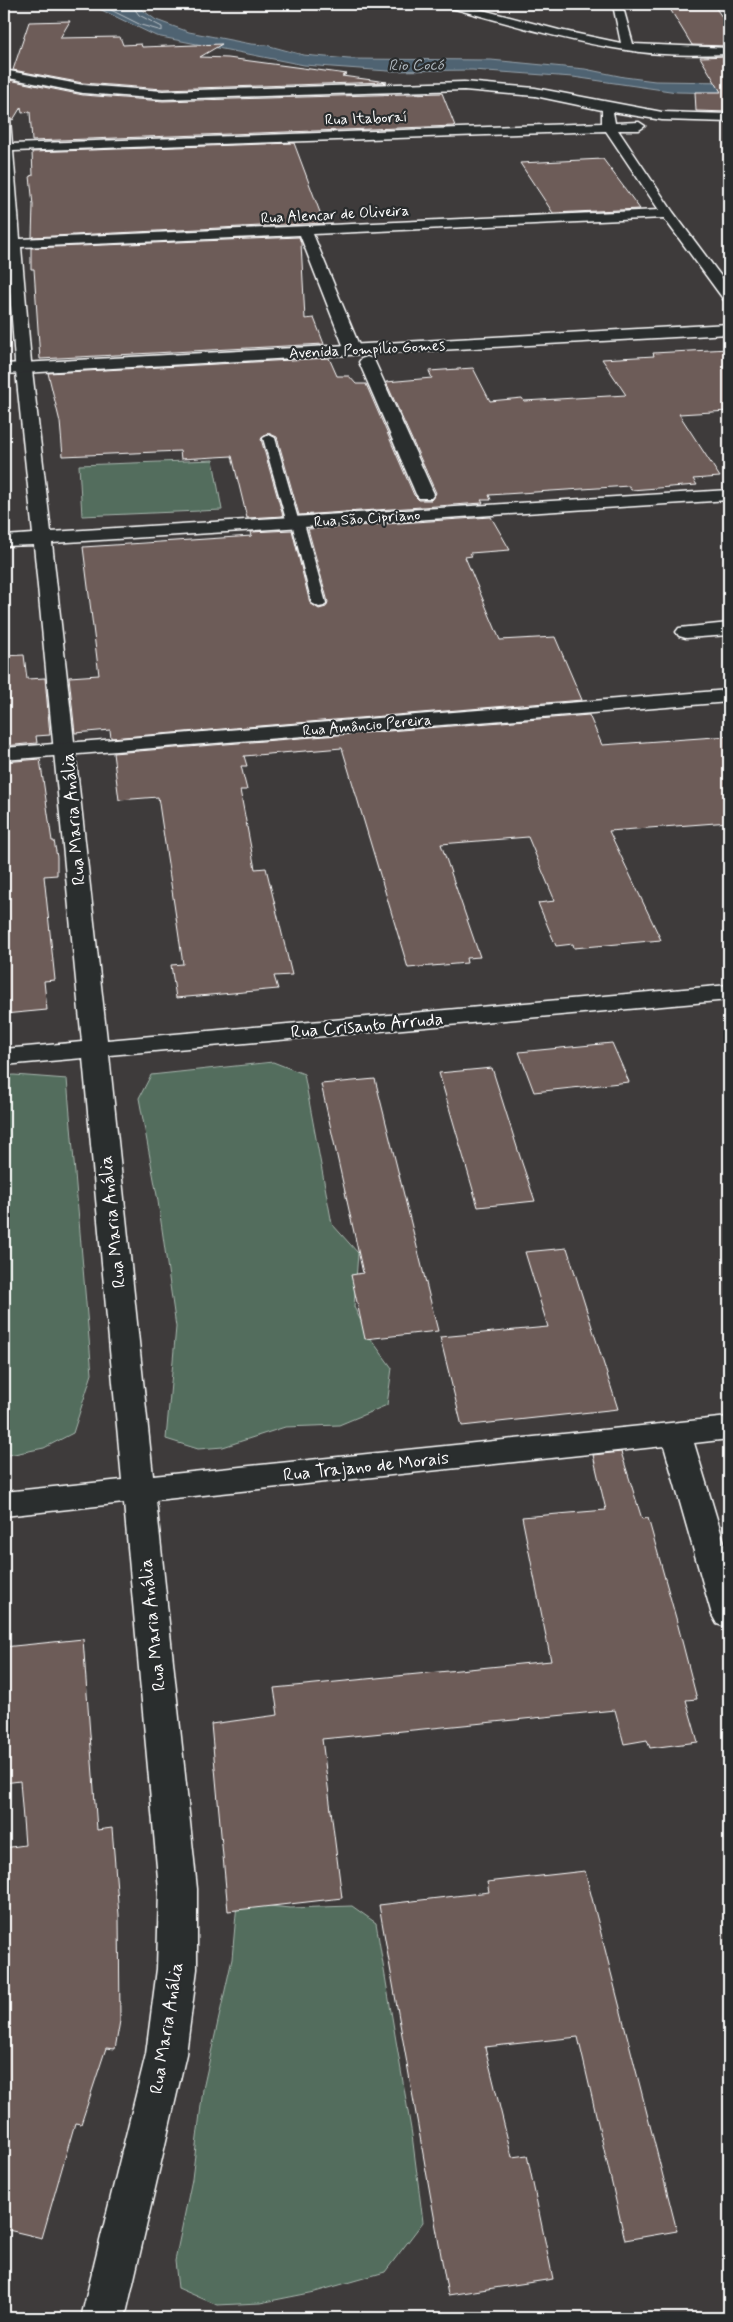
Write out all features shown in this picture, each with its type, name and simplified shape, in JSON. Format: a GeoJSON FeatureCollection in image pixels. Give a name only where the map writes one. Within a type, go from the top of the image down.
{"type":"FeatureCollection","features":[{"type":"Feature","properties":{"kind":"street"},"geometry":{"type":"LineString","coordinates":[[448,4],[593,41],[628,47],[675,51],[729,51]]}},
{"type":"Feature","properties":{"kind":"street"},"geometry":{"type":"LineString","coordinates":[[618,5],[628,47]]}},
{"type":"Feature","properties":{"kind":"street"},"geometry":{"type":"LineString","coordinates":[[4,74],[83,89],[162,95],[464,86],[535,92],[606,108],[662,116],[729,118]]}},
{"type":"Feature","properties":{"kind":"street"},"geometry":{"type":"LineString","coordinates":[[606,108],[609,126],[668,214],[729,297]]}},
{"type":"Feature","properties":{"kind":"street","name":"Rua Maria Anália"},"geometry":{"type":"LineString","coordinates":[[4,120],[14,374],[43,539],[66,750],[178,1889],[177,1969],[166,2054],[103,2318]]}},
{"type":"Feature","properties":{"kind":"street","name":"Rua Itaboraí"},"geometry":{"type":"LineString","coordinates":[[5,148],[609,126],[729,129]]}},
{"type":"Feature","properties":{"kind":"street","name":"Rua Alencar de Oliveira"},"geometry":{"type":"LineString","coordinates":[[8,244],[668,214]]}},
{"type":"Feature","properties":{"kind":"street"},"geometry":{"type":"LineString","coordinates":[[305,231],[353,350]]}},
{"type":"Feature","properties":{"kind":"street","name":"Avenida Pompílio Gomes"},"geometry":{"type":"LineString","coordinates":[[14,374],[353,350],[729,329]]}},
{"type":"Feature","properties":{"kind":"street","name":"Avenida Pompílio Gomes"},"geometry":{"type":"LineString","coordinates":[[14,374],[367,362],[729,341]]}},
{"type":"Feature","properties":{"kind":"street"},"geometry":{"type":"LineString","coordinates":[[367,362],[425,494]]}},
{"type":"Feature","properties":{"kind":"street","name":"Rua São Cipriano"},"geometry":{"type":"LineString","coordinates":[[4,542],[729,495]]}},
{"type":"Feature","properties":{"kind":"street"},"geometry":{"type":"LineString","coordinates":[[686,632],[729,629]]}},
{"type":"Feature","properties":{"kind":"street","name":"Rua Amâncio Pereira"},"geometry":{"type":"LineString","coordinates":[[4,754],[729,696]]}},
{"type":"Feature","properties":{"kind":"street","name":"Rua Crisanto Arruda"},"geometry":{"type":"LineString","coordinates":[[4,1057],[729,992]]}},
{"type":"Feature","properties":{"kind":"street","name":"Rua Trajano de Morais"},"geometry":{"type":"LineString","coordinates":[[4,1504],[729,1428]]}},
{"type":"Feature","properties":{"kind":"street"},"geometry":{"type":"LineString","coordinates":[[676,1434],[729,1614]]}},
{"type":"Feature","properties":{"kind":"lane"},"geometry":{"type":"LineString","coordinates":[[270,438],[319,604]]}},
{"type":"Feature","properties":{"kind":"green space"},"geometry":{"type":"Polygon","coordinates":[[[213,460],[222,510],[82,516],[79,465],[213,460]]]}},
{"type":"Feature","properties":{"kind":"green space"},"geometry":{"type":"Polygon","coordinates":[[[273,1062],[304,1074],[332,1224],[358,1253],[354,1307],[368,1335],[392,1368],[387,1405],[339,1425],[285,1427],[223,1447],[198,1449],[166,1439],[176,1327],[158,1201],[139,1098],[151,1075],[273,1062]]]}},
{"type":"Feature","properties":{"kind":"green space"},"geometry":{"type":"Polygon","coordinates":[[[4,1076],[67,1079],[92,1374],[73,1433],[44,1448],[4,1456],[4,1076]]]}},
{"type":"Feature","properties":{"kind":"green space"},"geometry":{"type":"Polygon","coordinates":[[[237,1903],[290,1908],[352,1906],[376,1923],[412,2135],[423,2222],[385,2272],[315,2292],[260,2303],[217,2305],[178,2288],[175,2261],[192,2179],[203,2089],[232,1959],[237,1903]]]}},
{"type":"Feature","properties":{"kind":"water","name":"Rio Cocó"},"geometry":{"type":"Polygon","coordinates":[[[89,4],[128,4],[137,6],[156,20],[189,32],[251,44],[266,45],[303,55],[349,59],[491,60],[585,69],[655,81],[729,82],[729,93],[677,92],[573,77],[472,70],[388,71],[304,65],[156,36],[89,4]]]}},
{"type":"Feature","properties":{"kind":"building"},"geometry":{"type":"Polygon","coordinates":[[[667,4],[713,4],[729,27],[729,46],[692,45],[667,4]]]}},
{"type":"Feature","properties":{"kind":"building"},"geometry":{"type":"Polygon","coordinates":[[[70,21],[60,38],[120,37],[123,45],[141,44],[142,47],[222,44],[200,57],[228,58],[347,74],[342,76],[387,82],[163,89],[83,83],[13,70],[29,22],[70,21]]]}},
{"type":"Feature","properties":{"kind":"building"},"geometry":{"type":"Polygon","coordinates":[[[729,56],[729,112],[696,111],[695,92],[721,92],[700,57],[729,56]]]}},
{"type":"Feature","properties":{"kind":"building"},"geometry":{"type":"Polygon","coordinates":[[[9,80],[83,95],[163,101],[442,93],[455,126],[32,141],[30,112],[22,113],[21,107],[13,120],[4,114],[4,97],[9,80]]]}},
{"type":"Feature","properties":{"kind":"building"},"geometry":{"type":"Polygon","coordinates":[[[294,143],[324,223],[32,237],[33,205],[30,176],[33,175],[32,152],[294,143]]]}},
{"type":"Feature","properties":{"kind":"building"},"geometry":{"type":"Polygon","coordinates":[[[603,159],[640,209],[553,213],[520,163],[603,159]]]}},
{"type":"Feature","properties":{"kind":"building"},"geometry":{"type":"Polygon","coordinates":[[[299,237],[301,243],[305,319],[314,318],[324,344],[40,359],[34,269],[31,269],[31,248],[299,237]]]}},
{"type":"Feature","properties":{"kind":"building"},"geometry":{"type":"Polygon","coordinates":[[[729,349],[729,411],[679,414],[720,477],[693,479],[697,485],[631,490],[629,486],[489,495],[491,500],[481,500],[483,503],[299,515],[277,437],[268,433],[261,439],[283,516],[247,518],[232,456],[181,459],[180,451],[63,456],[60,422],[48,373],[329,358],[337,376],[349,376],[356,384],[366,384],[414,495],[419,500],[431,500],[436,493],[386,382],[432,378],[429,371],[473,368],[490,401],[522,398],[524,401],[626,395],[602,359],[654,356],[653,353],[729,349]]]}},
{"type":"Feature","properties":{"kind":"building"},"geometry":{"type":"Polygon","coordinates":[[[491,517],[510,550],[470,553],[472,556],[465,557],[500,640],[555,637],[582,700],[111,738],[110,730],[75,733],[69,677],[99,675],[83,547],[252,536],[251,532],[292,530],[310,603],[319,609],[326,607],[328,602],[308,529],[491,517]]]}},
{"type":"Feature","properties":{"kind":"building"},"geometry":{"type":"Polygon","coordinates":[[[24,655],[27,679],[45,678],[50,735],[36,736],[37,743],[4,746],[4,656],[24,655]]]}},
{"type":"Feature","properties":{"kind":"building"},"geometry":{"type":"Polygon","coordinates":[[[589,715],[602,745],[729,736],[729,822],[609,831],[661,940],[574,948],[573,944],[556,946],[538,903],[555,901],[528,837],[441,844],[480,957],[466,958],[467,963],[408,968],[342,748],[244,756],[247,766],[241,766],[247,790],[240,790],[255,869],[266,868],[292,975],[274,976],[278,989],[176,998],[171,965],[183,964],[158,797],[119,800],[113,753],[589,715]]]}},
{"type":"Feature","properties":{"kind":"building"},"geometry":{"type":"Polygon","coordinates":[[[40,759],[52,841],[54,841],[57,857],[57,875],[44,876],[55,980],[44,981],[47,1010],[4,1014],[4,762],[40,759]]]}},
{"type":"Feature","properties":{"kind":"building"},"geometry":{"type":"Polygon","coordinates":[[[612,1043],[629,1082],[534,1092],[519,1052],[612,1043]]]}},
{"type":"Feature","properties":{"kind":"building"},"geometry":{"type":"Polygon","coordinates":[[[492,1068],[535,1201],[478,1207],[439,1073],[492,1068]]]}},
{"type":"Feature","properties":{"kind":"building"},"geometry":{"type":"Polygon","coordinates":[[[375,1079],[438,1331],[365,1339],[351,1275],[363,1273],[321,1084],[375,1079]]]}},
{"type":"Feature","properties":{"kind":"building"},"geometry":{"type":"Polygon","coordinates":[[[567,1248],[618,1409],[462,1426],[440,1337],[548,1327],[525,1252],[567,1248]]]}},
{"type":"Feature","properties":{"kind":"building"},"geometry":{"type":"Polygon","coordinates":[[[621,1452],[642,1519],[648,1518],[676,1618],[697,1699],[686,1700],[698,1742],[650,1748],[647,1740],[624,1744],[615,1710],[322,1739],[342,1898],[228,1911],[211,1724],[278,1715],[274,1688],[551,1661],[522,1517],[606,1510],[593,1455],[621,1452]]]}},
{"type":"Feature","properties":{"kind":"building"},"geometry":{"type":"Polygon","coordinates":[[[83,1639],[97,1830],[112,1828],[119,1915],[120,2021],[115,2049],[106,2048],[81,2124],[75,2123],[42,2238],[4,2229],[4,1848],[25,1845],[20,1781],[4,1783],[4,1647],[83,1639]]]}},
{"type":"Feature","properties":{"kind":"building"},"geometry":{"type":"Polygon","coordinates":[[[585,1871],[677,2231],[625,2240],[578,2037],[485,2047],[512,2157],[527,2155],[553,2279],[448,2295],[379,1905],[489,1892],[487,1882],[585,1871]]]}}]}
